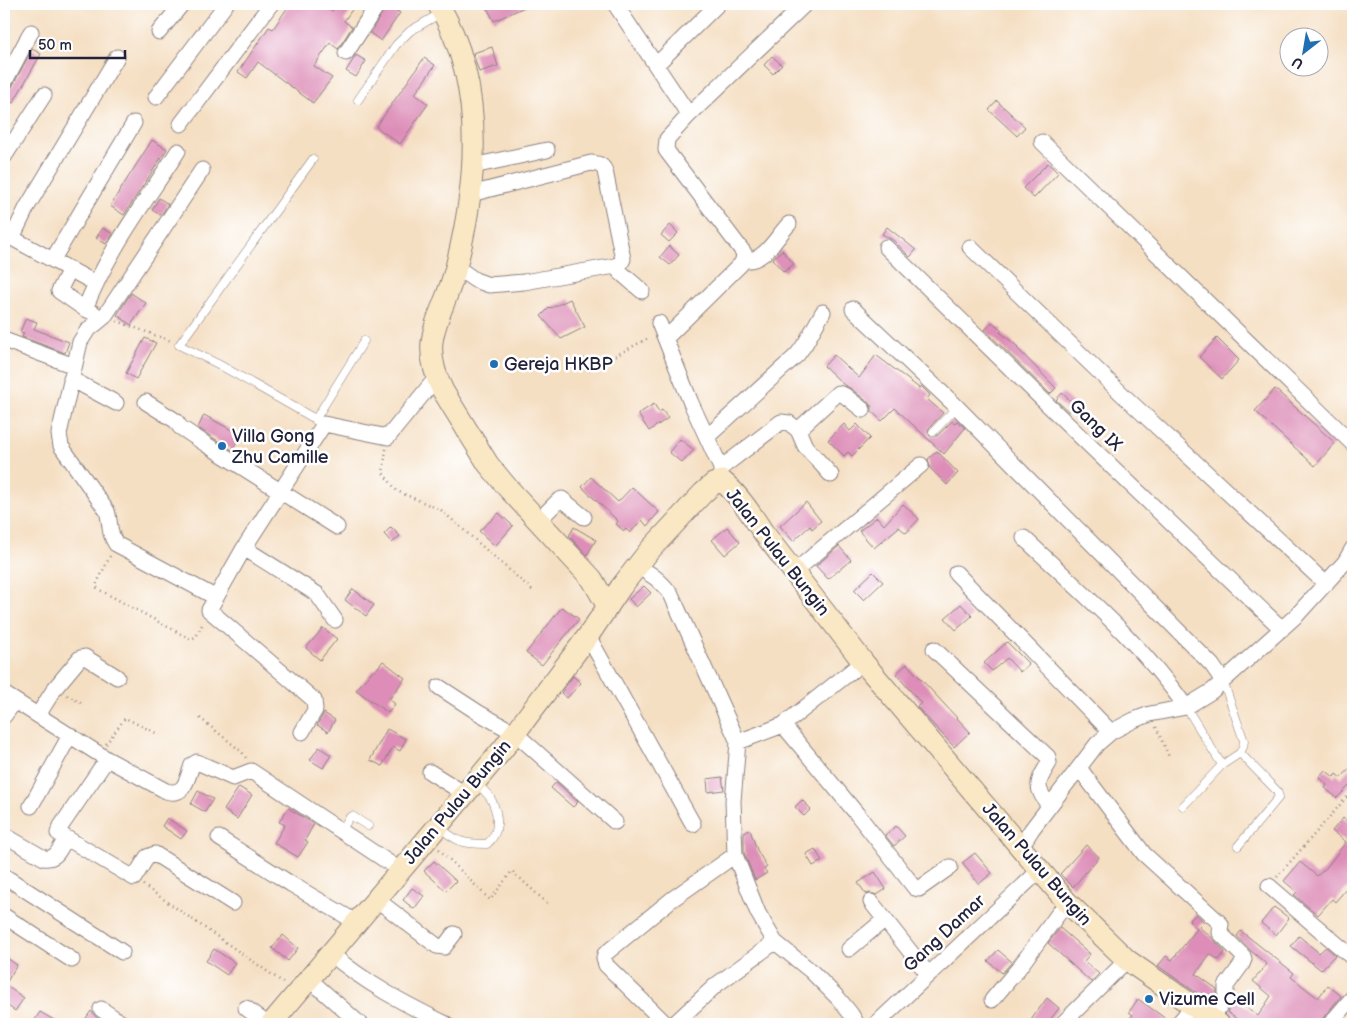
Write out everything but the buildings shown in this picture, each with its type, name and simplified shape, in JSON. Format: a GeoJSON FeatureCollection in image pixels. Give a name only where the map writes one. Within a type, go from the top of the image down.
{"type":"FeatureCollection","features":[{"type":"Feature","properties":{"kind":"street"},"geometry":{"type":"LineString","coordinates":[[159,32],[182,4]]}},
{"type":"Feature","properties":{"kind":"street"},"geometry":{"type":"LineString","coordinates":[[156,98],[226,4]]}},
{"type":"Feature","properties":{"kind":"street"},"geometry":{"type":"LineString","coordinates":[[181,124],[271,4]]}},
{"type":"Feature","properties":{"kind":"street"},"geometry":{"type":"LineString","coordinates":[[346,53],[378,4]]}},
{"type":"Feature","properties":{"kind":"street"},"geometry":{"type":"LineString","coordinates":[[615,4],[689,115]]}},
{"type":"Feature","properties":{"kind":"street"},"geometry":{"type":"LineString","coordinates":[[656,65],[718,4]]}},
{"type":"Feature","properties":{"kind":"street"},"geometry":{"type":"LineString","coordinates":[[743,260],[744,253],[666,150],[667,139],[689,115],[805,4]]}},
{"type":"Feature","properties":{"kind":"street"},"geometry":{"type":"LineString","coordinates":[[440,8],[453,33],[468,83],[473,166],[471,194],[456,267],[432,336],[431,349],[436,378],[488,464],[506,487],[546,512],[592,579],[608,607]]}},
{"type":"Feature","properties":{"kind":"street"},"geometry":{"type":"LineString","coordinates":[[4,83],[31,32]]}},
{"type":"Feature","properties":{"kind":"street"},"geometry":{"type":"LineString","coordinates":[[95,283],[8,235],[27,207],[117,57]]}},
{"type":"Feature","properties":{"kind":"street"},"geometry":{"type":"LineString","coordinates":[[4,157],[44,94]]}},
{"type":"Feature","properties":{"kind":"street"},"geometry":{"type":"LineString","coordinates":[[53,259],[134,123]]}},
{"type":"Feature","properties":{"kind":"street"},"geometry":{"type":"LineString","coordinates":[[1042,142],[1353,444]]}},
{"type":"Feature","properties":{"kind":"street"},"geometry":{"type":"LineString","coordinates":[[473,166],[546,150]]}},
{"type":"Feature","properties":{"kind":"street"},"geometry":{"type":"LineString","coordinates":[[84,309],[95,283],[112,253],[178,151]]}},
{"type":"Feature","properties":{"kind":"street"},"geometry":{"type":"LineString","coordinates":[[456,267],[475,280],[489,285],[524,282],[615,266],[621,263],[623,259],[605,171],[599,164],[591,163],[471,194]]}},
{"type":"Feature","properties":{"kind":"street"},"geometry":{"type":"LineString","coordinates":[[202,170],[104,317],[83,336],[59,434],[60,441],[61,446],[107,511],[110,534],[116,544],[212,603],[314,700],[315,710],[302,732]]}},
{"type":"Feature","properties":{"kind":"street"},"geometry":{"type":"LineString","coordinates":[[789,224],[763,255],[750,260],[743,260],[662,330],[690,403],[707,437],[721,474],[781,422],[789,423],[798,430],[805,446],[831,475]]}},
{"type":"Feature","properties":{"kind":"street","name":"Gang IX"},"geometry":{"type":"LineString","coordinates":[[886,247],[1282,629]]}},
{"type":"Feature","properties":{"kind":"street"},"geometry":{"type":"LineString","coordinates":[[970,247],[1125,397],[1326,584]]}},
{"type":"Feature","properties":{"kind":"street"},"geometry":{"type":"LineString","coordinates":[[615,266],[642,291]]}},
{"type":"Feature","properties":{"kind":"street"},"geometry":{"type":"LineString","coordinates":[[70,269],[59,291],[84,309],[104,317]]}},
{"type":"Feature","properties":{"kind":"street"},"geometry":{"type":"LineString","coordinates":[[853,309],[957,407],[1205,658],[1223,681]]}},
{"type":"Feature","properties":{"kind":"street"},"geometry":{"type":"LineString","coordinates":[[707,437],[797,355],[823,312]]}},
{"type":"Feature","properties":{"kind":"street"},"geometry":{"type":"LineString","coordinates":[[4,340],[73,372],[116,403]]}},
{"type":"Feature","properties":{"kind":"street"},"geometry":{"type":"LineString","coordinates":[[212,603],[280,492],[319,422],[388,437],[436,378]]}},
{"type":"Feature","properties":{"kind":"street"},"geometry":{"type":"LineString","coordinates":[[798,430],[838,394],[844,395],[863,410]]}},
{"type":"Feature","properties":{"kind":"street"},"geometry":{"type":"LineString","coordinates":[[146,402],[176,421],[180,427],[200,441],[337,527]]}},
{"type":"Feature","properties":{"kind":"street"},"geometry":{"type":"LineString","coordinates":[[794,572],[921,465]]}},
{"type":"Feature","properties":{"kind":"street","name":"Jalan Pulau Bungin"},"geometry":{"type":"LineString","coordinates":[[275,1023],[330,953],[515,733],[642,560],[721,474],[862,662],[1039,871],[1067,902],[1127,960],[1215,1022]]}},
{"type":"Feature","properties":{"kind":"street"},"geometry":{"type":"LineString","coordinates":[[546,512],[562,499],[584,517]]}},
{"type":"Feature","properties":{"kind":"street"},"geometry":{"type":"LineString","coordinates":[[1024,538],[1133,643],[1167,680],[1186,707]]}},
{"type":"Feature","properties":{"kind":"street"},"geometry":{"type":"LineString","coordinates":[[244,548],[317,594],[335,620]]}},
{"type":"Feature","properties":{"kind":"street"},"geometry":{"type":"LineString","coordinates":[[1020,848],[1049,806],[1097,744],[1111,732],[1134,720],[1150,714],[1186,707],[1205,696],[1282,629],[1326,584],[1345,562],[1353,548]]}},
{"type":"Feature","properties":{"kind":"street"},"geometry":{"type":"LineString","coordinates":[[642,560],[671,594],[738,742],[733,801],[735,855],[758,913],[775,942],[811,971],[838,998],[857,1024]]}},
{"type":"Feature","properties":{"kind":"street"},"geometry":{"type":"LineString","coordinates":[[956,573],[1111,732]]}},
{"type":"Feature","properties":{"kind":"street"},"geometry":{"type":"LineString","coordinates":[[592,579],[621,587]]}},
{"type":"Feature","properties":{"kind":"street"},"geometry":{"type":"LineString","coordinates":[[588,636],[693,824]]}},
{"type":"Feature","properties":{"kind":"street"},"geometry":{"type":"LineString","coordinates":[[934,649],[1048,757],[1049,763],[1038,784],[1039,792],[1049,806]]}},
{"type":"Feature","properties":{"kind":"street"},"geometry":{"type":"LineString","coordinates":[[38,715],[55,688],[80,658],[85,657],[118,677]]}},
{"type":"Feature","properties":{"kind":"street"},"geometry":{"type":"LineString","coordinates":[[738,742],[783,725],[862,662]]}},
{"type":"Feature","properties":{"kind":"street"},"geometry":{"type":"LineString","coordinates":[[439,687],[479,713],[515,733],[615,822]]}},
{"type":"Feature","properties":{"kind":"street"},"geometry":{"type":"LineString","coordinates":[[4,716],[9,698],[103,756],[154,785],[173,793],[179,792],[192,765],[197,762],[234,778],[251,771],[400,870]]}},
{"type":"Feature","properties":{"kind":"street"},"geometry":{"type":"LineString","coordinates":[[783,725],[857,814],[913,886],[919,889],[950,867]]}},
{"type":"Feature","properties":{"kind":"street"},"geometry":{"type":"LineString","coordinates":[[31,806],[70,735]]}},
{"type":"Feature","properties":{"kind":"street"},"geometry":{"type":"LineString","coordinates":[[103,756],[58,832],[134,878],[147,856],[155,854],[233,904]]}},
{"type":"Feature","properties":{"kind":"street"},"geometry":{"type":"LineString","coordinates":[[1079,768],[1144,854],[1221,924],[1220,933],[1243,956],[1242,964],[1226,986],[1226,995],[1215,1022]]}},
{"type":"Feature","properties":{"kind":"street"},"geometry":{"type":"LineString","coordinates":[[430,772],[470,788]]}},
{"type":"Feature","properties":{"kind":"street"},"geometry":{"type":"LineString","coordinates":[[4,835],[44,858],[50,859],[55,856],[66,838]]}},
{"type":"Feature","properties":{"kind":"street"},"geometry":{"type":"LineString","coordinates":[[219,838],[356,922]]}},
{"type":"Feature","properties":{"kind":"street"},"geometry":{"type":"LineString","coordinates":[[666,1024],[606,965],[605,954],[671,900],[735,855]]}},
{"type":"Feature","properties":{"kind":"street","name":"Gang Damar"},"geometry":{"type":"LineString","coordinates":[[876,1024],[1039,871]]}},
{"type":"Feature","properties":{"kind":"street"},"geometry":{"type":"LineString","coordinates":[[4,876],[122,952]]}},
{"type":"Feature","properties":{"kind":"street"},"geometry":{"type":"LineString","coordinates":[[1269,886],[1353,958]]}},
{"type":"Feature","properties":{"kind":"street"},"geometry":{"type":"LineString","coordinates":[[376,899],[437,946],[444,946],[454,934]]}},
{"type":"Feature","properties":{"kind":"street"},"geometry":{"type":"LineString","coordinates":[[871,902],[928,974]]}},
{"type":"Feature","properties":{"kind":"street"},"geometry":{"type":"LineString","coordinates":[[992,1000],[1018,969],[1067,902]]}},
{"type":"Feature","properties":{"kind":"street"},"geometry":{"type":"LineString","coordinates":[[4,916],[72,960]]}},
{"type":"Feature","properties":{"kind":"street"},"geometry":{"type":"LineString","coordinates":[[849,949],[884,920]]}},
{"type":"Feature","properties":{"kind":"street"},"geometry":{"type":"LineString","coordinates":[[674,1024],[716,985],[775,942]]}},
{"type":"Feature","properties":{"kind":"street"},"geometry":{"type":"LineString","coordinates":[[330,953],[349,969],[369,982],[446,1024]]}},
{"type":"Feature","properties":{"kind":"street"},"geometry":{"type":"LineString","coordinates":[[1062,1024],[1127,960]]}},
{"type":"Feature","properties":{"kind":"street"},"geometry":{"type":"LineString","coordinates":[[303,986],[360,1024]]}},
{"type":"Feature","properties":{"kind":"street"},"geometry":{"type":"LineString","coordinates":[[1330,1024],[1353,997]]}},
{"type":"Feature","properties":{"kind":"street"},"geometry":{"type":"LineString","coordinates":[[1178,1024],[1192,1007]]}},
{"type":"Feature","properties":{"kind":"street"},"geometry":{"type":"LineString","coordinates":[[246,1008],[275,1023]]}},
{"type":"Feature","properties":{"kind":"street"},"geometry":{"type":"LineString","coordinates":[[101,1009],[123,1024]]}},
{"type":"Feature","properties":{"kind":"lane"},"geometry":{"type":"LineString","coordinates":[[358,100],[396,45],[410,30],[440,8]]}},
{"type":"Feature","properties":{"kind":"lane"},"geometry":{"type":"LineString","coordinates":[[313,159],[179,345],[218,364],[319,422],[364,341]]}},
{"type":"Feature","properties":{"kind":"lane"},"geometry":{"type":"LineString","coordinates":[[933,432],[957,407]]}},
{"type":"Feature","properties":{"kind":"lane"},"geometry":{"type":"LineString","coordinates":[[1183,806],[1222,764],[1240,753],[1243,748],[1244,741],[1223,681]]}},
{"type":"Feature","properties":{"kind":"lane"},"geometry":{"type":"LineString","coordinates":[[1186,707],[1222,764]]}},
{"type":"Feature","properties":{"kind":"lane"},"geometry":{"type":"LineString","coordinates":[[1238,846],[1279,797],[1277,791],[1240,753]]}},
{"type":"Feature","properties":{"kind":"lane"},"geometry":{"type":"LineString","coordinates":[[432,832],[467,844],[487,844],[495,838],[498,824],[492,800],[470,788]]}},
{"type":"Feature","properties":{"kind":"lane"},"geometry":{"type":"LineString","coordinates":[[341,831],[352,816],[368,826]]}},
{"type":"Feature","properties":{"kind":"path"},"geometry":{"type":"LineString","coordinates":[[104,317],[179,345]]}},
{"type":"Feature","properties":{"kind":"path"},"geometry":{"type":"LineString","coordinates":[[582,358],[588,371],[662,330]]}},
{"type":"Feature","properties":{"kind":"path"},"geometry":{"type":"LineString","coordinates":[[388,437],[383,473],[397,491],[441,510],[532,590]]}},
{"type":"Feature","properties":{"kind":"path"},"geometry":{"type":"LineString","coordinates":[[116,544],[97,582],[96,586],[98,589],[190,639],[196,637],[212,603]]}},
{"type":"Feature","properties":{"kind":"path"},"geometry":{"type":"LineString","coordinates":[[1150,714],[1170,759]]}},
{"type":"Feature","properties":{"kind":"path"},"geometry":{"type":"LineString","coordinates":[[103,756],[125,718],[158,734]]}},
{"type":"Feature","properties":{"kind":"path"},"geometry":{"type":"LineString","coordinates":[[200,718],[242,752],[247,758],[251,771]]}},
{"type":"Feature","properties":{"kind":"path"},"geometry":{"type":"LineString","coordinates":[[1269,886],[1353,790]]}},
{"type":"Feature","properties":{"kind":"path"},"geometry":{"type":"LineString","coordinates":[[432,832],[490,900],[512,871],[549,905]]}},
{"type":"Feature","properties":{"kind":"path"},"geometry":{"type":"LineString","coordinates":[[134,878],[303,986]]}},
{"type":"Feature","properties":{"kind":"place","name":"Gereja HKBP"},"geometry":{"type":"Point","coordinates":[494,364]}},
{"type":"Feature","properties":{"kind":"place","name":"Villa Gong Zhu Camille"},"geometry":{"type":"Point","coordinates":[222,446]}},
{"type":"Feature","properties":{"kind":"place","name":"Vizume Cell"},"geometry":{"type":"Point","coordinates":[1149,999]}}]}
